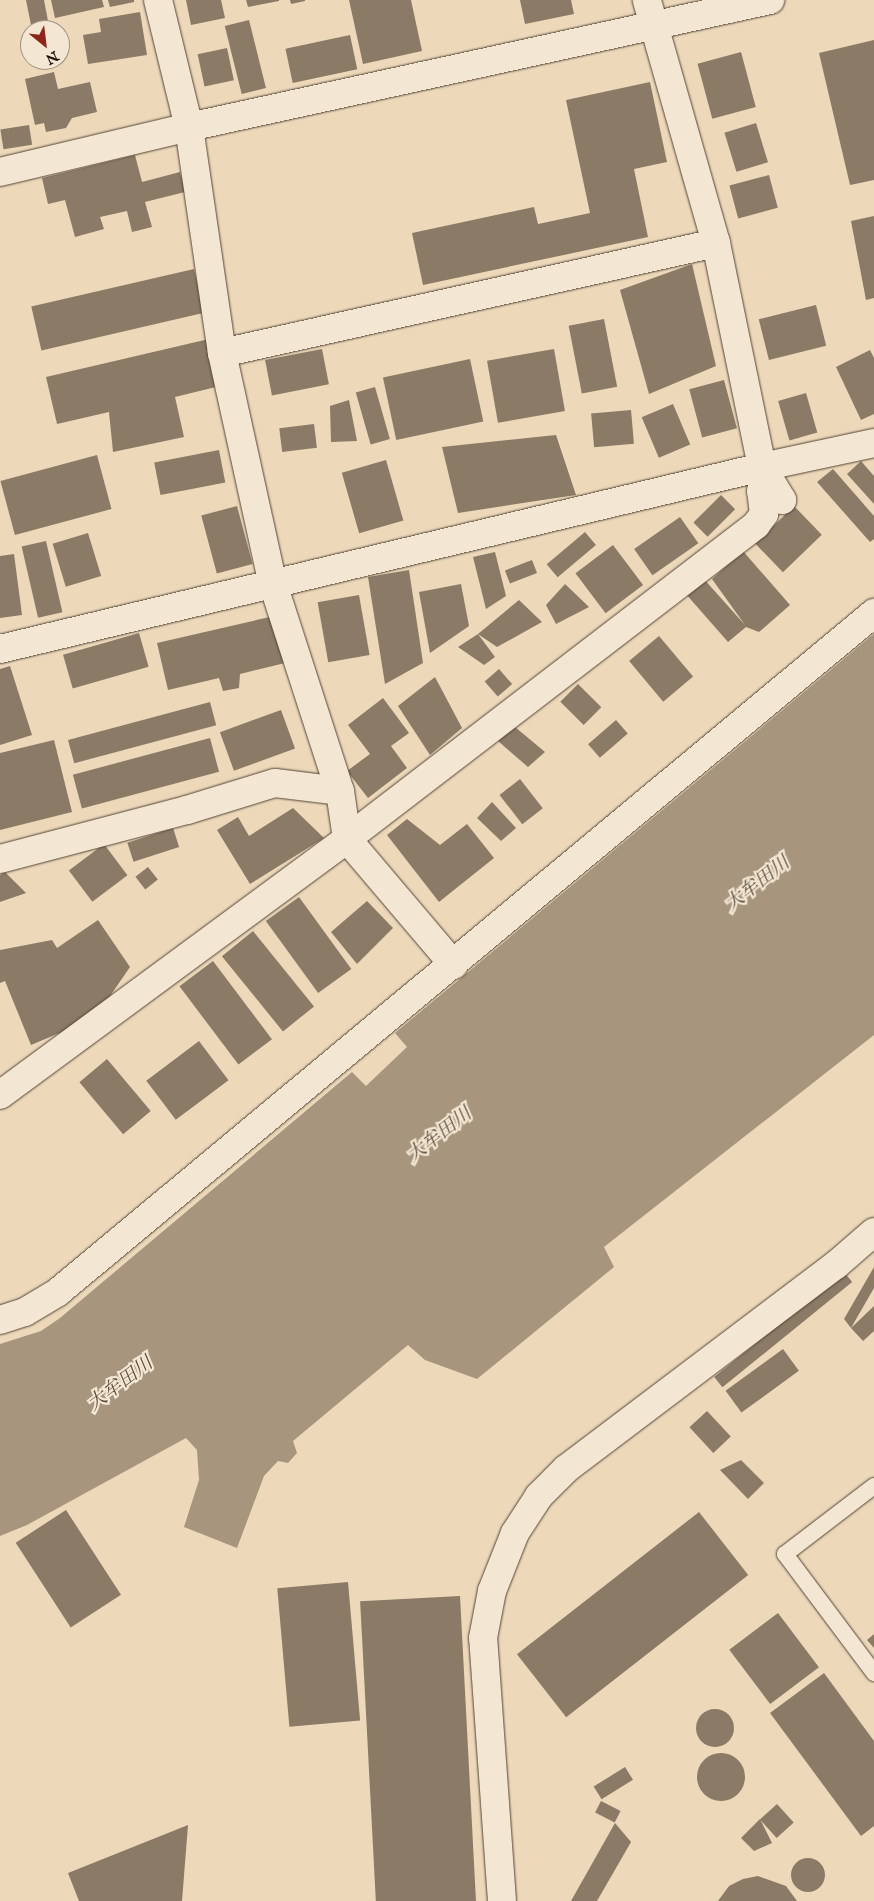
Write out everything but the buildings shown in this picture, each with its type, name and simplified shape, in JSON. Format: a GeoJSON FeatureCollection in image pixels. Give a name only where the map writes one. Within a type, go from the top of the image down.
{"type":"FeatureCollection","features":[{"type":"Feature","properties":{"kind":"street"},"geometry":{"type":"LineString","coordinates":[[158,0],[189,127],[222,353],[273,584],[340,790],[347,839],[454,965]]}},
{"type":"Feature","properties":{"kind":"street"},"geometry":{"type":"LineString","coordinates":[[0,172],[649,13],[770,0]]}},
{"type":"Feature","properties":{"kind":"street"},"geometry":{"type":"LineString","coordinates":[[0,1095],[347,839],[756,525],[764,514],[761,491],[782,500],[762,467],[716,243],[649,13]]}},
{"type":"Feature","properties":{"kind":"street"},"geometry":{"type":"LineString","coordinates":[[222,353],[716,243]]}},
{"type":"Feature","properties":{"kind":"street"},"geometry":{"type":"LineString","coordinates":[[0,649],[762,467],[874,443]]}},
{"type":"Feature","properties":{"kind":"street"},"geometry":{"type":"LineString","coordinates":[[0,1320],[25,1312],[58,1292],[454,965],[874,613]]}},
{"type":"Feature","properties":{"kind":"street"},"geometry":{"type":"LineString","coordinates":[[0,858],[187,810],[276,783],[340,790]]}},
{"type":"Feature","properties":{"kind":"street"},"geometry":{"type":"LineString","coordinates":[[502,1901],[483,1638],[492,1592],[514,1533],[539,1496],[566,1469],[836,1265],[874,1232]]}},
{"type":"Feature","properties":{"kind":"lane"},"geometry":{"type":"LineString","coordinates":[[874,1486],[785,1554],[874,1673]]}},
{"type":"Feature","properties":{"kind":"water","name":"大牟田川"},"geometry":{"type":"Polygon","coordinates":[[[874,634],[874,1035],[604,1247],[614,1267],[477,1379],[425,1360],[408,1345],[293,1441],[297,1453],[288,1463],[278,1461],[264,1476],[237,1548],[184,1527],[199,1480],[197,1450],[186,1438],[27,1525],[0,1536],[0,1344],[41,1331],[60,1318],[352,1072],[366,1086],[407,1047],[395,1033],[874,634]]]}}]}
